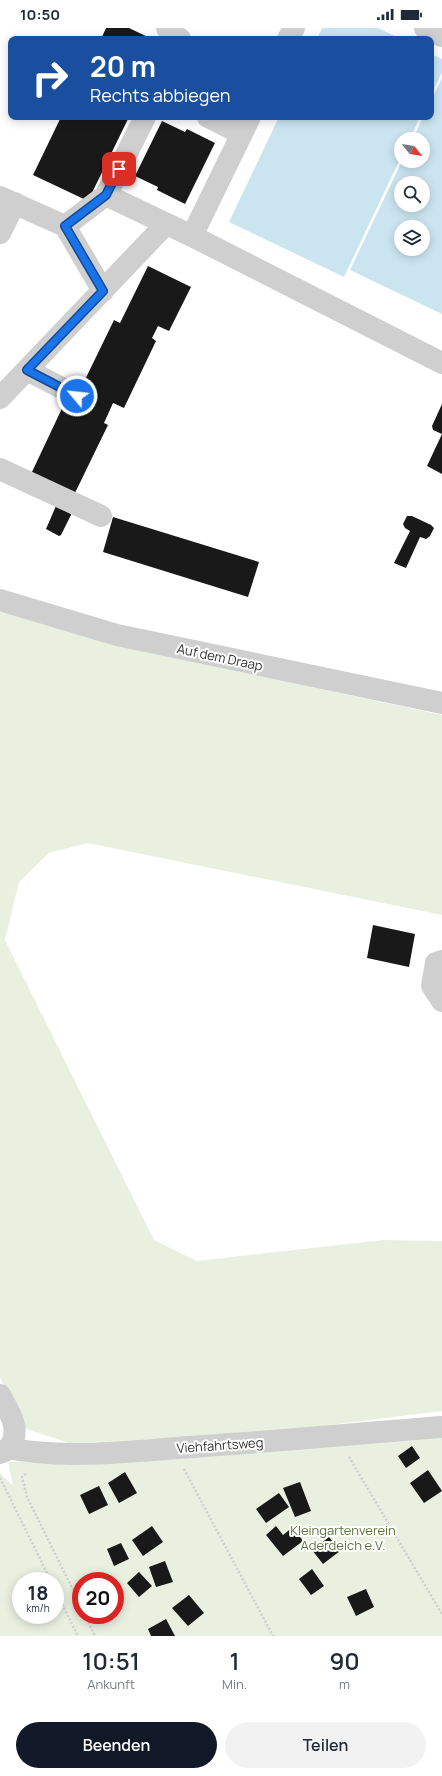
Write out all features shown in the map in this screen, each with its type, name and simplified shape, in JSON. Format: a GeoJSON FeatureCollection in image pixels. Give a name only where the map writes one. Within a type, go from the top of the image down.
{"type":"FeatureCollection","features":[{"type":"Feature","properties":{"kind":"street"},"geometry":{"type":"LineString","coordinates":[[167,28],[176,36]]}},
{"type":"Feature","properties":{"kind":"street"},"geometry":{"type":"LineString","coordinates":[[425,28],[442,36]]}},
{"type":"Feature","properties":{"kind":"street"},"geometry":{"type":"LineString","coordinates":[[65,226],[106,195],[144,120]]}},
{"type":"Feature","properties":{"kind":"street"},"geometry":{"type":"LineString","coordinates":[[192,236],[246,125],[222,120]]}},
{"type":"Feature","properties":{"kind":"street"},"geometry":{"type":"LineString","coordinates":[[106,195],[192,236],[442,363]]}},
{"type":"Feature","properties":{"kind":"street"},"geometry":{"type":"LineString","coordinates":[[0,234],[7,200],[65,226],[103,291]]}},
{"type":"Feature","properties":{"kind":"street"},"geometry":{"type":"LineString","coordinates":[[0,398],[166,224]]}},
{"type":"Feature","properties":{"kind":"street"},"geometry":{"type":"LineString","coordinates":[[27,370],[77,396]]}},
{"type":"Feature","properties":{"kind":"street"},"geometry":{"type":"LineString","coordinates":[[0,469],[101,516]]}},
{"type":"Feature","properties":{"kind":"street","name":"Auf dem Draap"},"geometry":{"type":"LineString","coordinates":[[0,600],[116,635],[442,703]]}},
{"type":"Feature","properties":{"kind":"street"},"geometry":{"type":"LineString","coordinates":[[442,961],[436,963],[432,986],[442,1001]]}},
{"type":"Feature","properties":{"kind":"street"},"geometry":{"type":"LineString","coordinates":[[0,1395],[15,1429],[12,1443],[4,1450]]}},
{"type":"Feature","properties":{"kind":"street","name":"Viehfahrtsweg"},"geometry":{"type":"LineString","coordinates":[[4,1450],[102,1454],[442,1427]]}},
{"type":"Feature","properties":{"kind":"path"},"geometry":{"type":"LineString","coordinates":[[346,1453],[442,1614]]}},
{"type":"Feature","properties":{"kind":"path"},"geometry":{"type":"LineString","coordinates":[[181,1465],[273,1636]]}},
{"type":"Feature","properties":{"kind":"path"},"geometry":{"type":"LineString","coordinates":[[27,1473],[22,1477],[28,1497],[72,1587]]}},
{"type":"Feature","properties":{"kind":"path"},"geometry":{"type":"LineString","coordinates":[[0,1478],[47,1572]]}},
{"type":"Feature","properties":{"kind":"path"},"geometry":{"type":"LineString","coordinates":[[64,1608],[78,1636]]}},
{"type":"Feature","properties":{"kind":"path"},"geometry":{"type":"LineString","coordinates":[[89,1624],[95,1636]]}},
{"type":"Feature","properties":{"kind":"green space"},"geometry":{"type":"Polygon","coordinates":[[[0,611],[115,645],[442,715],[442,915],[88,843],[49,853],[19,882],[5,940],[154,1240],[197,1261],[383,1240],[442,1241],[442,1411],[242,1436],[69,1443],[26,1429],[0,1378],[0,611]]]}},
{"type":"Feature","properties":{"kind":"green space","name":"Kleingartenverein Aderdeich e.V."},"geometry":{"type":"Polygon","coordinates":[[[442,1431],[442,1636],[0,1636],[0,1473],[13,1486],[8,1462],[60,1460],[442,1431]]]}},
{"type":"Feature","properties":{"kind":"water"},"geometry":{"type":"Polygon","coordinates":[[[322,28],[378,28],[395,36],[318,36],[322,28]]]}},
{"type":"Feature","properties":{"kind":"water"},"geometry":{"type":"Polygon","coordinates":[[[434,55],[442,59],[442,72],[434,89],[434,55]]]}},
{"type":"Feature","properties":{"kind":"water"},"geometry":{"type":"Polygon","coordinates":[[[442,78],[442,314],[350,270],[394,178],[394,212],[430,212],[430,176],[395,176],[399,168],[430,168],[430,132],[416,132],[422,120],[434,120],[434,95],[442,78]]]}},
{"type":"Feature","properties":{"kind":"water"},"geometry":{"type":"Polygon","coordinates":[[[278,120],[419,120],[413,132],[394,132],[394,168],[396,168],[344,277],[229,222],[278,120]]]}},
{"type":"Feature","properties":{"kind":"building"},"geometry":{"type":"Polygon","coordinates":[[[106,28],[129,28],[146,36],[102,36],[106,28]]]}},
{"type":"Feature","properties":{"kind":"building"},"geometry":{"type":"Polygon","coordinates":[[[60,120],[128,120],[88,201],[33,175],[60,120]]]}},
{"type":"Feature","properties":{"kind":"building"},"geometry":{"type":"Polygon","coordinates":[[[162,121],[185,132],[187,129],[215,143],[185,204],[157,190],[158,187],[135,176],[162,121]]]}},
{"type":"Feature","properties":{"kind":"building"},"geometry":{"type":"Polygon","coordinates":[[[148,266],[191,287],[169,331],[158,326],[152,338],[156,341],[124,408],[113,403],[104,423],[108,425],[74,495],[31,474],[65,402],[76,407],[85,389],[81,388],[114,320],[120,323],[148,266]]]}},
{"type":"Feature","properties":{"kind":"building"},"geometry":{"type":"Polygon","coordinates":[[[442,404],[442,434],[433,430],[432,426],[442,404]]]}},
{"type":"Feature","properties":{"kind":"building"},"geometry":{"type":"Polygon","coordinates":[[[442,434],[442,474],[427,466],[442,434]]]}},
{"type":"Feature","properties":{"kind":"building"},"geometry":{"type":"Polygon","coordinates":[[[56,506],[71,512],[61,535],[59,536],[46,529],[56,506]]]}},
{"type":"Feature","properties":{"kind":"building"},"geometry":{"type":"Polygon","coordinates":[[[407,516],[412,516],[434,528],[430,536],[426,539],[420,537],[406,568],[394,563],[410,531],[405,528],[403,524],[407,516]]]}},
{"type":"Feature","properties":{"kind":"building"},"geometry":{"type":"Polygon","coordinates":[[[113,517],[259,562],[248,597],[103,552],[113,517]]]}},
{"type":"Feature","properties":{"kind":"building"},"geometry":{"type":"Polygon","coordinates":[[[373,925],[415,934],[409,967],[367,958],[373,925]]]}},
{"type":"Feature","properties":{"kind":"building"},"geometry":{"type":"Polygon","coordinates":[[[412,1446],[420,1458],[406,1468],[398,1456],[412,1446]]]}},
{"type":"Feature","properties":{"kind":"building"},"geometry":{"type":"Polygon","coordinates":[[[428,1470],[442,1491],[424,1503],[410,1483],[428,1470]]]}},
{"type":"Feature","properties":{"kind":"building"},"geometry":{"type":"Polygon","coordinates":[[[125,1472],[137,1493],[119,1503],[108,1483],[125,1472]]]}},
{"type":"Feature","properties":{"kind":"building"},"geometry":{"type":"Polygon","coordinates":[[[300,1482],[311,1511],[295,1517],[283,1488],[300,1482]]]}},
{"type":"Feature","properties":{"kind":"building"},"geometry":{"type":"Polygon","coordinates":[[[99,1486],[108,1505],[89,1514],[80,1495],[99,1486]]]}},
{"type":"Feature","properties":{"kind":"building"},"geometry":{"type":"Polygon","coordinates":[[[279,1493],[289,1507],[266,1523],[256,1509],[279,1493]]]}},
{"type":"Feature","properties":{"kind":"building"},"geometry":{"type":"Polygon","coordinates":[[[152,1526],[163,1542],[143,1556],[132,1540],[152,1526]]]}},
{"type":"Feature","properties":{"kind":"building"},"geometry":{"type":"Polygon","coordinates":[[[276,1526],[283,1535],[293,1527],[303,1541],[283,1556],[266,1535],[276,1526]]]}},
{"type":"Feature","properties":{"kind":"building"},"geometry":{"type":"Polygon","coordinates":[[[329,1537],[340,1551],[323,1564],[312,1550],[329,1537]]]}},
{"type":"Feature","properties":{"kind":"building"},"geometry":{"type":"Polygon","coordinates":[[[121,1543],[129,1559],[114,1566],[107,1549],[121,1543]]]}},
{"type":"Feature","properties":{"kind":"building"},"geometry":{"type":"Polygon","coordinates":[[[165,1561],[173,1582],[156,1587],[149,1567],[165,1561]]]}},
{"type":"Feature","properties":{"kind":"building"},"geometry":{"type":"Polygon","coordinates":[[[312,1569],[324,1586],[311,1595],[299,1579],[312,1569]]]}},
{"type":"Feature","properties":{"kind":"building"},"geometry":{"type":"Polygon","coordinates":[[[139,1572],[152,1586],[139,1597],[127,1583],[139,1572]]]}},
{"type":"Feature","properties":{"kind":"building"},"geometry":{"type":"Polygon","coordinates":[[[366,1589],[374,1607],[356,1616],[347,1597],[366,1589]]]}},
{"type":"Feature","properties":{"kind":"building"},"geometry":{"type":"Polygon","coordinates":[[[189,1595],[204,1613],[188,1626],[172,1608],[189,1595]]]}},
{"type":"Feature","properties":{"kind":"building"},"geometry":{"type":"Polygon","coordinates":[[[166,1619],[175,1636],[151,1636],[148,1629],[166,1619]]]}},
{"type":"Feature","properties":{"kind":"route"},"geometry":{"type":"LineString","coordinates":[[77,396],[27,370],[103,291],[65,226],[106,195],[119,169]]}}]}
